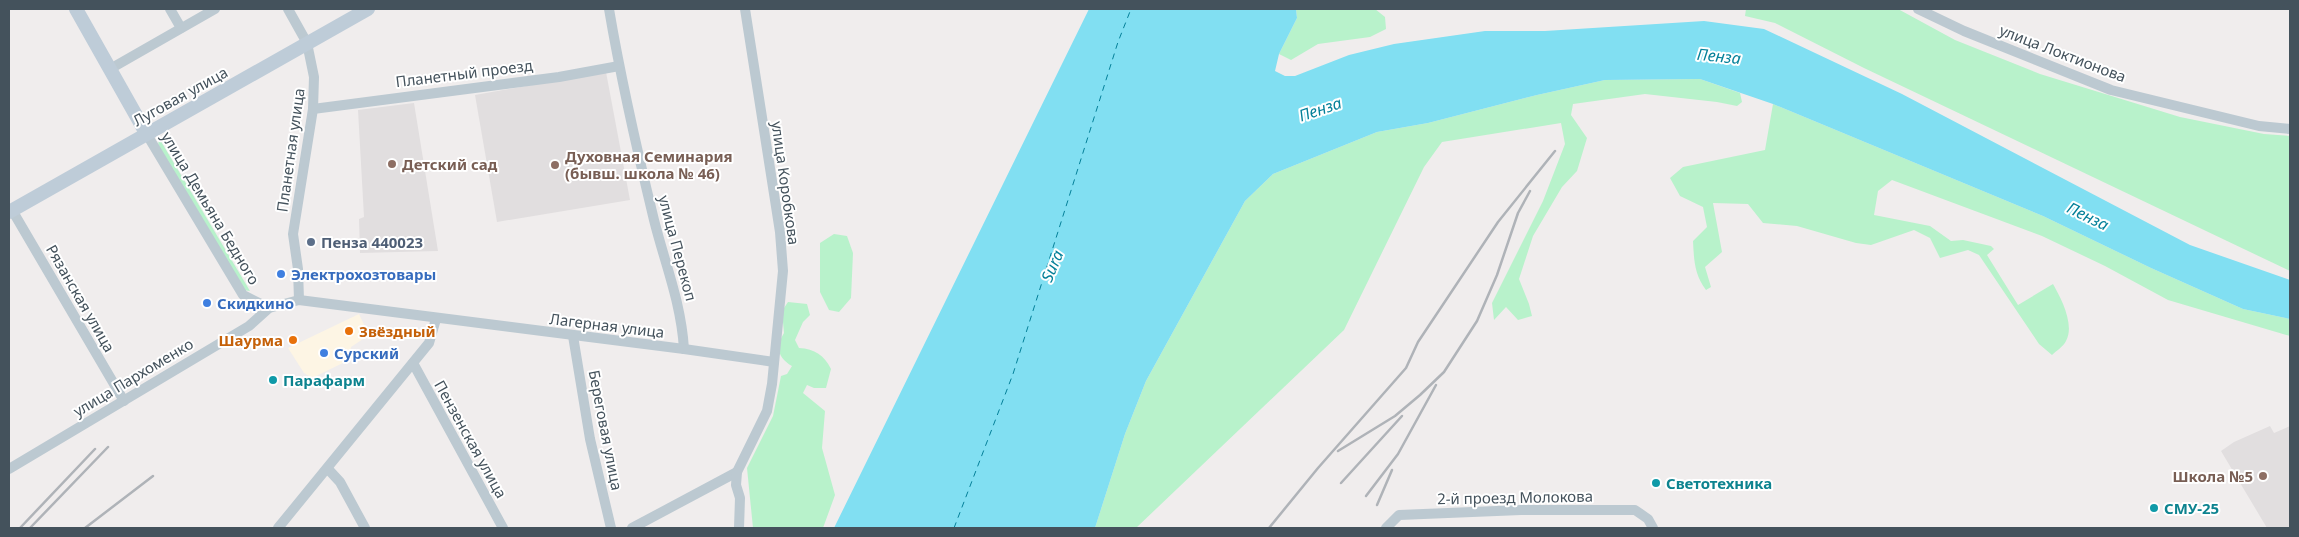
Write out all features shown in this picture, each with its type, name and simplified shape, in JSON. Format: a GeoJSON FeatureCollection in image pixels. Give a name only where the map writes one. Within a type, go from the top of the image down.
{"type":"FeatureCollection","features":[{"type":"Feature","properties":{"kind":"main road","name":"улица Демьяна Бедного"},"geometry":{"type":"LineString","coordinates":[[76,9],[146,133]]}},
{"type":"Feature","properties":{"kind":"main road","name":"Луговая улица"},"geometry":{"type":"LineString","coordinates":[[11,211],[368,9]]}},
{"type":"Feature","properties":{"kind":"street"},"geometry":{"type":"LineString","coordinates":[[170,9],[181,28]]}},
{"type":"Feature","properties":{"kind":"street"},"geometry":{"type":"LineString","coordinates":[[110,69],[215,9]]}},
{"type":"Feature","properties":{"kind":"street","name":"Планетная улица"},"geometry":{"type":"LineString","coordinates":[[288,9],[307,43],[314,77],[312,109],[293,234],[298,269],[299,300]]}},
{"type":"Feature","properties":{"kind":"street","name":"улица Перекоп"},"geometry":{"type":"LineString","coordinates":[[609,9],[619,66],[654,222],[680,312],[684,349]]}},
{"type":"Feature","properties":{"kind":"street","name":"улица Коробкова"},"geometry":{"type":"LineString","coordinates":[[737,472],[767,411],[783,271],[778,222],[744,9]]}},
{"type":"Feature","properties":{"kind":"street","name":"улица Локтионова"},"geometry":{"type":"LineString","coordinates":[[1923,10],[2111,90],[2259,126],[2290,129]]}},
{"type":"Feature","properties":{"kind":"street","name":"Планетный проезд"},"geometry":{"type":"LineString","coordinates":[[312,109],[559,77],[619,66]]}},
{"type":"Feature","properties":{"kind":"street","name":"улица Демьяна Бедного"},"geometry":{"type":"LineString","coordinates":[[146,133],[243,295],[269,308]]}},
{"type":"Feature","properties":{"kind":"street","name":"Рязанская улица"},"geometry":{"type":"LineString","coordinates":[[11,211],[124,401]]}},
{"type":"Feature","properties":{"kind":"street","name":"Лагерная улица"},"geometry":{"type":"LineString","coordinates":[[299,300],[774,362]]}},
{"type":"Feature","properties":{"kind":"street","name":"улица Пархоменко"},"geometry":{"type":"LineString","coordinates":[[9,469],[249,326],[269,308],[299,300]]}},
{"type":"Feature","properties":{"kind":"street"},"geometry":{"type":"LineString","coordinates":[[278,528],[430,343],[436,319]]}},
{"type":"Feature","properties":{"kind":"street","name":"Береговая улица"},"geometry":{"type":"LineString","coordinates":[[573,336],[590,439],[611,528]]}},
{"type":"Feature","properties":{"kind":"street","name":"Пензенская улица"},"geometry":{"type":"LineString","coordinates":[[413,363],[503,528]]}},
{"type":"Feature","properties":{"kind":"street"},"geometry":{"type":"LineString","coordinates":[[328,469],[340,482],[365,528]]}},
{"type":"Feature","properties":{"kind":"street"},"geometry":{"type":"LineString","coordinates":[[632,528],[737,472]]}},
{"type":"Feature","properties":{"kind":"street"},"geometry":{"type":"LineString","coordinates":[[737,472],[736,485],[740,498],[739,528]]}},
{"type":"Feature","properties":{"kind":"street","name":"2-й проезд Молокова"},"geometry":{"type":"LineString","coordinates":[[1386,528],[1399,516],[1521,510],[1635,510],[1651,524]]}},
{"type":"Feature","properties":{"kind":"shaded area","name":"Духовная Семинария (бывш. школа № 46)"},"geometry":{"type":"Polygon","coordinates":[[[606,72],[630,200],[497,222],[475,95],[606,72]]]}},
{"type":"Feature","properties":{"kind":"shaded area","name":"Детский сад"},"geometry":{"type":"Polygon","coordinates":[[[414,103],[438,251],[360,253],[359,219],[364,217],[358,110],[414,103]]]}},
{"type":"Feature","properties":{"kind":"shaded area"},"geometry":{"type":"Polygon","coordinates":[[[359,314],[369,335],[351,347],[349,360],[312,378],[304,373],[288,348],[359,314]]]}},
{"type":"Feature","properties":{"kind":"shaded area","name":"Школа №5"},"geometry":{"type":"Polygon","coordinates":[[[2270,426],[2274,433],[2290,426],[2290,528],[2267,528],[2221,451],[2234,442],[2270,426]]]}},
{"type":"Feature","properties":{"kind":"green space"},"geometry":{"type":"Polygon","coordinates":[[[1296,9],[1375,9],[1385,17],[1386,29],[1370,37],[1318,44],[1291,60],[1279,54],[1297,18],[1296,9]]]}},
{"type":"Feature","properties":{"kind":"green space"},"geometry":{"type":"Polygon","coordinates":[[[1746,9],[1898,9],[1955,40],[2040,74],[2180,117],[2264,134],[2290,136],[2290,271],[1864,68],[1775,23],[1745,16],[1746,9]]]}},
{"type":"Feature","properties":{"kind":"green space"},"geometry":{"type":"Polygon","coordinates":[[[1700,79],[1740,93],[1742,102],[1737,106],[1645,94],[1573,104],[1571,115],[1587,138],[1577,171],[1562,187],[1533,236],[1519,279],[1532,316],[1518,320],[1506,307],[1494,320],[1492,303],[1543,201],[1565,144],[1561,123],[1442,142],[1424,167],[1344,330],[1136,528],[1095,528],[1125,434],[1146,381],[1245,201],[1273,174],[1377,132],[1428,123],[1537,95],[1605,80],[1700,79]]]}},
{"type":"Feature","properties":{"kind":"green space"},"geometry":{"type":"Polygon","coordinates":[[[1773,104],[2043,216],[2151,268],[2243,309],[2290,319],[2290,336],[2168,300],[2105,266],[2042,236],[1892,180],[1878,191],[1874,215],[1930,226],[1951,241],[1963,240],[1991,246],[1994,249],[1987,255],[2018,305],[2053,284],[2063,304],[2068,320],[2068,335],[2064,345],[2052,355],[2039,344],[1979,255],[1968,250],[1940,258],[1930,238],[1914,230],[1871,245],[1856,243],[1797,226],[1763,223],[1748,204],[1713,203],[1722,252],[1705,267],[1711,287],[1706,290],[1697,272],[1693,241],[1707,227],[1703,207],[1680,196],[1670,178],[1683,167],[1765,150],[1773,104]]]}},
{"type":"Feature","properties":{"kind":"green space"},"geometry":{"type":"Polygon","coordinates":[[[159,138],[250,291],[243,290],[158,147],[159,138]]]}},
{"type":"Feature","properties":{"kind":"green space"},"geometry":{"type":"Polygon","coordinates":[[[834,234],[847,236],[853,253],[851,298],[839,312],[829,310],[820,292],[820,243],[834,234]]]}},
{"type":"Feature","properties":{"kind":"green space"},"geometry":{"type":"Polygon","coordinates":[[[788,302],[807,304],[810,315],[803,322],[795,340],[799,348],[818,354],[831,369],[826,388],[814,388],[807,385],[803,393],[825,411],[822,448],[835,495],[823,528],[753,528],[747,468],[773,416],[781,376],[787,374],[792,366],[787,363],[779,352],[779,343],[784,333],[782,311],[788,302]]]}},
{"type":"Feature","properties":{"kind":"water"},"geometry":{"type":"Polygon","coordinates":[[[1089,9],[1296,9],[1297,18],[1279,54],[1275,71],[1285,76],[1295,76],[1349,55],[1394,44],[1485,31],[1545,31],[1704,21],[1764,29],[1902,94],[2190,245],[2290,280],[2290,319],[2243,309],[2151,268],[2043,216],[1773,104],[1700,79],[1605,80],[1428,123],[1377,132],[1273,174],[1245,201],[1146,381],[1125,434],[1095,528],[834,528],[1089,9]]]}},
{"type":"Feature","properties":{"kind":"ferry route"},"geometry":{"type":"LineString","coordinates":[[954,528],[1013,374],[1118,42],[1131,9]]}},
{"type":"Feature","properties":{"kind":"railway"},"geometry":{"type":"LineString","coordinates":[[1269,528],[1318,468],[1406,368],[1418,342],[1498,222],[1555,151]]}},
{"type":"Feature","properties":{"kind":"railway"},"geometry":{"type":"LineString","coordinates":[[1338,451],[1395,416],[1444,372],[1477,321],[1497,275],[1518,213],[1530,191]]}},
{"type":"Feature","properties":{"kind":"railway"},"geometry":{"type":"LineString","coordinates":[[1366,496],[1398,454],[1436,385]]}},
{"type":"Feature","properties":{"kind":"railway"},"geometry":{"type":"LineString","coordinates":[[1341,483],[1402,416]]}},
{"type":"Feature","properties":{"kind":"railway"},"geometry":{"type":"LineString","coordinates":[[30,528],[108,447]]}},
{"type":"Feature","properties":{"kind":"railway"},"geometry":{"type":"LineString","coordinates":[[20,528],[95,449]]}},
{"type":"Feature","properties":{"kind":"railway"},"geometry":{"type":"LineString","coordinates":[[1377,505],[1392,470]]}},
{"type":"Feature","properties":{"kind":"railway"},"geometry":{"type":"LineString","coordinates":[[85,528],[153,476]]}},
{"type":"Feature","properties":{"kind":"place","name":"Детский сад"},"geometry":{"type":"Point","coordinates":[392,164]}},
{"type":"Feature","properties":{"kind":"place","name":"Духовная Семинария (бывш. школа № 46)"},"geometry":{"type":"Point","coordinates":[555,165]}},
{"type":"Feature","properties":{"kind":"place","name":"Пенза 440023"},"geometry":{"type":"Point","coordinates":[311,242]}},
{"type":"Feature","properties":{"kind":"place","name":"Электрохозтовары"},"geometry":{"type":"Point","coordinates":[281,274]}},
{"type":"Feature","properties":{"kind":"place","name":"Скидкино"},"geometry":{"type":"Point","coordinates":[207,303]}},
{"type":"Feature","properties":{"kind":"place","name":"Звёздный"},"geometry":{"type":"Point","coordinates":[349,331]}},
{"type":"Feature","properties":{"kind":"place","name":"Шаурма"},"geometry":{"type":"Point","coordinates":[293,340]}},
{"type":"Feature","properties":{"kind":"place","name":"Сурский"},"geometry":{"type":"Point","coordinates":[324,353]}},
{"type":"Feature","properties":{"kind":"place","name":"Парафарм"},"geometry":{"type":"Point","coordinates":[273,380]}},
{"type":"Feature","properties":{"kind":"place","name":"Школа №5"},"geometry":{"type":"Point","coordinates":[2263,476]}},
{"type":"Feature","properties":{"kind":"place","name":"Светотехника"},"geometry":{"type":"Point","coordinates":[1656,483]}},
{"type":"Feature","properties":{"kind":"place","name":"СМУ-25"},"geometry":{"type":"Point","coordinates":[2154,508]}},
{"type":"Feature","properties":{"kind":"water label","name":"Пенза"},"geometry":{"type":"Point","coordinates":[1719,56]}},
{"type":"Feature","properties":{"kind":"water label","name":"Пенза"},"geometry":{"type":"Point","coordinates":[1320,109]}},
{"type":"Feature","properties":{"kind":"water label","name":"Пенза"},"geometry":{"type":"Point","coordinates":[2088,216]}},
{"type":"Feature","properties":{"kind":"water label","name":"Sura"},"geometry":{"type":"Point","coordinates":[1052,266]}}]}
